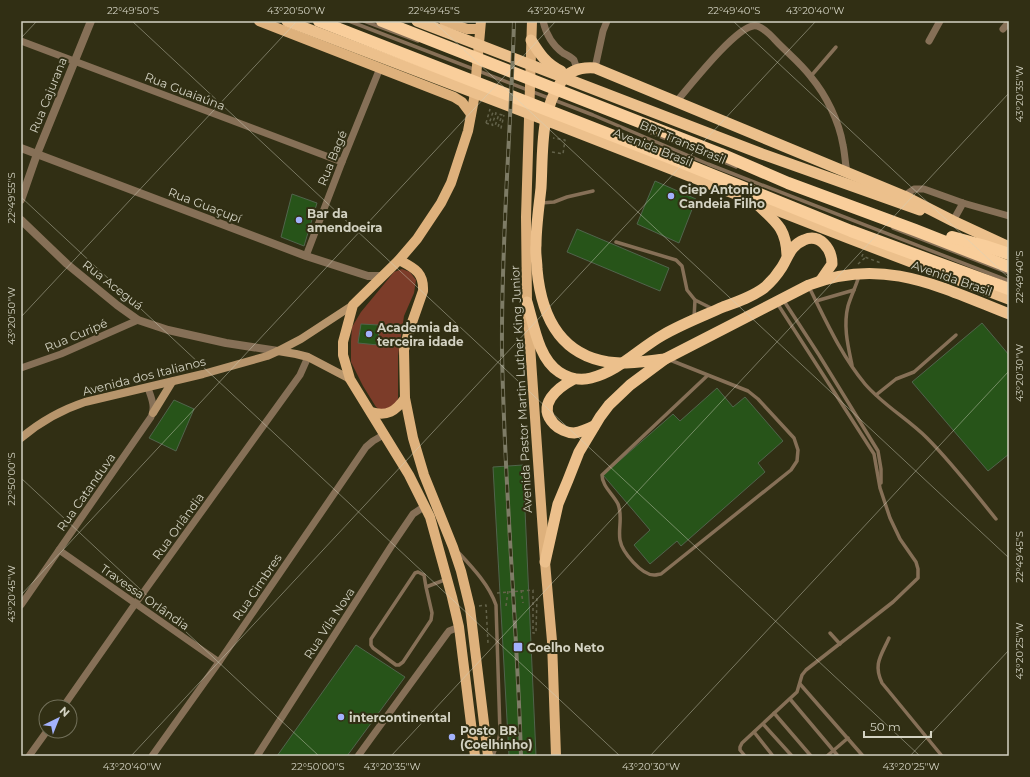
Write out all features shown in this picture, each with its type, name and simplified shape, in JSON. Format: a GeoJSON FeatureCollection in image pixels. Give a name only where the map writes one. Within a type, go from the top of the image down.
{"type":"FeatureCollection","features":[{"type":"Feature","properties":{"kind":"highway","name":"Avenida Brasil"},"geometry":{"type":"LineString","coordinates":[[287,21],[569,129],[756,203],[1009,299]]}},
{"type":"Feature","properties":{"kind":"highway","name":"Avenida Brasil"},"geometry":{"type":"LineString","coordinates":[[319,21],[442,63],[605,133],[851,231],[1009,289]]}},
{"type":"Feature","properties":{"kind":"highway","name":"Avenida Brasil"},"geometry":{"type":"LineString","coordinates":[[382,21],[721,154],[788,183],[1009,267]]}},
{"type":"Feature","properties":{"kind":"highway"},"geometry":{"type":"LineString","coordinates":[[417,21],[442,25],[583,85],[762,154],[885,199],[953,221]]}},
{"type":"Feature","properties":{"kind":"highway"},"geometry":{"type":"LineString","coordinates":[[531,40],[548,63],[560,71],[573,71],[585,67],[595,68],[904,196],[1009,247]]}},
{"type":"Feature","properties":{"kind":"highway"},"geometry":{"type":"LineString","coordinates":[[573,71],[562,80],[553,96],[546,118],[550,136],[539,203],[536,246],[538,277],[542,299],[551,323],[563,339],[581,353],[608,362],[623,363],[665,358]]}},
{"type":"Feature","properties":{"kind":"highway"},"geometry":{"type":"LineString","coordinates":[[756,203],[782,232],[786,242],[788,255]]}},
{"type":"Feature","properties":{"kind":"highway"},"geometry":{"type":"LineString","coordinates":[[915,230],[954,238],[1009,254]]}},
{"type":"Feature","properties":{"kind":"highway"},"geometry":{"type":"LineString","coordinates":[[527,302],[540,347],[547,360],[559,373],[574,379],[583,380],[593,378],[610,371],[663,335],[694,319],[750,297],[764,288],[779,271],[793,247],[803,240],[809,238],[821,241],[831,252],[832,258],[832,264],[821,280],[665,358],[619,395],[600,417],[579,452],[558,504],[545,562]]}},
{"type":"Feature","properties":{"kind":"highway","name":"Avenida Brasil"},"geometry":{"type":"LineString","coordinates":[[821,280],[856,274],[884,273],[907,277],[942,288],[1009,314]]}},
{"type":"Feature","properties":{"kind":"highway"},"geometry":{"type":"LineString","coordinates":[[574,379],[561,386],[551,397],[547,410],[548,416],[557,427],[572,433],[582,432],[594,426]]}},
{"type":"Feature","properties":{"kind":"main road"},"geometry":{"type":"LineString","coordinates":[[259,21],[454,97],[462,102],[471,114]]}},
{"type":"Feature","properties":{"kind":"main road","name":"Avenida Pastor Martin Luther King Junior"},"geometry":{"type":"LineString","coordinates":[[532,21],[526,217],[527,302],[552,641],[556,756]]}},
{"type":"Feature","properties":{"kind":"main road"},"geometry":{"type":"LineString","coordinates":[[442,25],[467,29],[481,25],[474,99],[460,157],[447,190],[417,239],[399,260],[353,305],[343,342],[343,355],[350,379],[409,475],[430,517],[448,578],[459,627],[475,756]]}},
{"type":"Feature","properties":{"kind":"main road"},"geometry":{"type":"LineString","coordinates":[[399,260],[412,267],[422,279],[423,284],[423,291],[404,350],[405,398],[412,438],[424,475],[453,547],[461,571],[470,608],[488,756]]}},
{"type":"Feature","properties":{"kind":"main road","name":"Avenida dos Italianos"},"geometry":{"type":"LineString","coordinates":[[21,438],[43,421],[68,408],[85,402],[172,382],[257,359],[278,351],[353,305]]}},
{"type":"Feature","properties":{"kind":"main road"},"geometry":{"type":"LineString","coordinates":[[278,351],[308,357],[350,379]]}},
{"type":"Feature","properties":{"kind":"main road"},"geometry":{"type":"LineString","coordinates":[[153,413],[172,382]]}},
{"type":"Feature","properties":{"kind":"main road"},"geometry":{"type":"LineString","coordinates":[[371,412],[387,414],[394,410],[405,398]]}},
{"type":"Feature","properties":{"kind":"street","name":"Rua Cajurana"},"geometry":{"type":"LineString","coordinates":[[21,200],[37,154],[91,21]]}},
{"type":"Feature","properties":{"kind":"street"},"geometry":{"type":"LineString","coordinates":[[543,21],[550,39],[562,52],[574,60],[573,71]]}},
{"type":"Feature","properties":{"kind":"street"},"geometry":{"type":"LineString","coordinates":[[595,68],[603,31],[607,21]]}},
{"type":"Feature","properties":{"kind":"street"},"geometry":{"type":"LineString","coordinates":[[929,41],[940,21]]}},
{"type":"Feature","properties":{"kind":"street"},"geometry":{"type":"LineString","coordinates":[[1003,29],[1009,22]]}},
{"type":"Feature","properties":{"kind":"street"},"geometry":{"type":"LineString","coordinates":[[676,102],[728,42],[748,27],[756,26],[761,28],[811,76],[824,94],[840,131],[847,172]]}},
{"type":"Feature","properties":{"kind":"street","name":"Rua Guaiaúna"},"geometry":{"type":"LineString","coordinates":[[21,41],[342,162]]}},
{"type":"Feature","properties":{"kind":"street","name":"Rua Bagé"},"geometry":{"type":"LineString","coordinates":[[306,256],[380,68]]}},
{"type":"Feature","properties":{"kind":"street","name":"Rua Guaçupí"},"geometry":{"type":"LineString","coordinates":[[21,148],[306,256],[368,276],[382,276]]}},
{"type":"Feature","properties":{"kind":"street"},"geometry":{"type":"LineString","coordinates":[[904,196],[914,189],[924,189],[963,203],[1009,216]]}},
{"type":"Feature","properties":{"kind":"street"},"geometry":{"type":"LineString","coordinates":[[953,221],[963,203]]}},
{"type":"Feature","properties":{"kind":"street","name":"Rua Aceguá"},"geometry":{"type":"LineString","coordinates":[[21,220],[67,264],[117,305],[138,320],[168,330],[219,342],[278,351]]}},
{"type":"Feature","properties":{"kind":"street","name":"Rua Curipé"},"geometry":{"type":"LineString","coordinates":[[21,368],[61,354],[138,320]]}},
{"type":"Feature","properties":{"kind":"street","name":"Rua Orlândia"},"geometry":{"type":"LineString","coordinates":[[69,699],[300,375],[308,357]]}},
{"type":"Feature","properties":{"kind":"street"},"geometry":{"type":"LineString","coordinates":[[148,388],[154,405],[153,413]]}},
{"type":"Feature","properties":{"kind":"street","name":"Rua Catanduva"},"geometry":{"type":"LineString","coordinates":[[21,604],[153,413]]}},
{"type":"Feature","properties":{"kind":"street","name":"Rua Cimbres"},"geometry":{"type":"LineString","coordinates":[[152,756],[219,662],[366,447],[385,434]]}},
{"type":"Feature","properties":{"kind":"street","name":"Rua Vila Nova"},"geometry":{"type":"LineString","coordinates":[[257,756],[412,514],[425,506]]}},
{"type":"Feature","properties":{"kind":"street","name":"Travessa Orlândia"},"geometry":{"type":"LineString","coordinates":[[59,550],[219,662]]}},
{"type":"Feature","properties":{"kind":"street"},"geometry":{"type":"LineString","coordinates":[[358,756],[449,631],[459,627]]}},
{"type":"Feature","properties":{"kind":"street"},"geometry":{"type":"LineString","coordinates":[[29,756],[41,739]]}},
{"type":"Feature","properties":{"kind":"lane","name":"BRT TransBrasil"},"geometry":{"type":"LineString","coordinates":[[349,21],[442,63],[593,115],[708,164],[1009,281]]}},
{"type":"Feature","properties":{"kind":"lane"},"geometry":{"type":"LineString","coordinates":[[364,21],[420,42]]}},
{"type":"Feature","properties":{"kind":"lane"},"geometry":{"type":"LineString","coordinates":[[811,76],[836,47]]}},
{"type":"Feature","properties":{"kind":"lane"},"geometry":{"type":"LineString","coordinates":[[476,64],[483,66]]}},
{"type":"Feature","properties":{"kind":"lane"},"geometry":{"type":"LineString","coordinates":[[512,77],[568,99]]}},
{"type":"Feature","properties":{"kind":"lane","name":"BRT TransBrasil"},"geometry":{"type":"LineString","coordinates":[[646,131],[741,169]]}},
{"type":"Feature","properties":{"kind":"lane"},"geometry":{"type":"LineString","coordinates":[[763,178],[830,204]]}},
{"type":"Feature","properties":{"kind":"lane"},"geometry":{"type":"LineString","coordinates":[[539,203],[554,202],[567,197],[593,191]]}},
{"type":"Feature","properties":{"kind":"lane"},"geometry":{"type":"LineString","coordinates":[[890,227],[1009,274]]}},
{"type":"Feature","properties":{"kind":"lane"},"geometry":{"type":"LineString","coordinates":[[616,242],[676,260],[682,266],[687,290],[695,300],[716,310]]}},
{"type":"Feature","properties":{"kind":"lane"},"geometry":{"type":"LineString","coordinates":[[853,368],[846,335],[846,321],[848,308],[854,290],[856,274]]}},
{"type":"Feature","properties":{"kind":"lane"},"geometry":{"type":"LineString","coordinates":[[809,286],[842,352],[866,385],[926,437],[996,519]]}},
{"type":"Feature","properties":{"kind":"lane"},"geometry":{"type":"LineString","coordinates":[[816,301],[854,290]]}},
{"type":"Feature","properties":{"kind":"lane"},"geometry":{"type":"LineString","coordinates":[[694,319],[695,300]]}},
{"type":"Feature","properties":{"kind":"lane"},"geometry":{"type":"LineString","coordinates":[[745,756],[740,750],[740,747],[797,692],[802,675],[806,670],[893,602],[918,578],[916,562],[902,543],[890,518],[880,488],[874,454],[779,300]]}},
{"type":"Feature","properties":{"kind":"lane"},"geometry":{"type":"LineString","coordinates":[[779,300],[819,354],[878,451],[881,469],[880,488]]}},
{"type":"Feature","properties":{"kind":"lane"},"geometry":{"type":"LineString","coordinates":[[876,395],[896,379],[914,372],[956,336]]}},
{"type":"Feature","properties":{"kind":"lane"},"geometry":{"type":"LineString","coordinates":[[665,358],[708,375],[748,391],[758,399],[794,438],[798,450],[797,461],[791,470],[661,574],[655,576],[647,574],[639,568],[621,545],[620,512],[614,497],[602,479],[602,475],[708,375]]}},
{"type":"Feature","properties":{"kind":"lane"},"geometry":{"type":"LineString","coordinates":[[453,547],[485,583],[491,592],[496,605],[500,733],[493,756]]}},
{"type":"Feature","properties":{"kind":"lane"},"geometry":{"type":"LineString","coordinates":[[418,572],[424,575],[426,587],[432,613],[431,620],[403,662],[398,665],[373,648],[371,645],[371,639],[415,574],[418,572]]}},
{"type":"Feature","properties":{"kind":"lane"},"geometry":{"type":"LineString","coordinates":[[426,587],[448,578]]}},
{"type":"Feature","properties":{"kind":"lane"},"geometry":{"type":"LineString","coordinates":[[830,633],[840,644]]}},
{"type":"Feature","properties":{"kind":"lane"},"geometry":{"type":"LineString","coordinates":[[889,638],[878,662],[878,675],[882,683],[942,756]]}},
{"type":"Feature","properties":{"kind":"lane"},"geometry":{"type":"LineString","coordinates":[[800,684],[863,756]]}},
{"type":"Feature","properties":{"kind":"lane"},"geometry":{"type":"LineString","coordinates":[[790,700],[838,756]]}},
{"type":"Feature","properties":{"kind":"lane"},"geometry":{"type":"LineString","coordinates":[[774,713],[811,756]]}},
{"type":"Feature","properties":{"kind":"lane"},"geometry":{"type":"LineString","coordinates":[[763,724],[792,756]]}},
{"type":"Feature","properties":{"kind":"lane"},"geometry":{"type":"LineString","coordinates":[[754,732],[773,756]]}},
{"type":"Feature","properties":{"kind":"lane"},"geometry":{"type":"LineString","coordinates":[[827,756],[848,738]]}},
{"type":"Feature","properties":{"kind":"path"},"geometry":{"type":"LineString","coordinates":[[486,123],[489,124],[493,112],[496,113],[492,125],[495,126],[499,114],[502,115],[498,127],[501,128],[505,115],[488,109]]}},
{"type":"Feature","properties":{"kind":"path"},"geometry":{"type":"LineString","coordinates":[[550,136],[564,140],[563,154],[550,152]]}},
{"type":"Feature","properties":{"kind":"path"},"geometry":{"type":"LineString","coordinates":[[856,274],[853,269],[867,256],[882,261]]}},
{"type":"Feature","properties":{"kind":"path"},"geometry":{"type":"LineString","coordinates":[[521,590],[523,603]]}},
{"type":"Feature","properties":{"kind":"path"},"geometry":{"type":"LineString","coordinates":[[503,592],[533,590],[533,633],[536,633],[537,596],[548,594]]}},
{"type":"Feature","properties":{"kind":"path"},"geometry":{"type":"LineString","coordinates":[[506,606],[508,591]]}},
{"type":"Feature","properties":{"kind":"path"},"geometry":{"type":"LineString","coordinates":[[477,606],[486,605],[488,643],[491,643]]}},
{"type":"Feature","properties":{"kind":"shaded area"},"geometry":{"type":"Polygon","coordinates":[[[402,269],[410,272],[416,280],[414,293],[404,316],[398,356],[398,398],[395,408],[385,413],[376,407],[351,362],[352,327],[361,312],[394,272],[402,269]]]}},
{"type":"Feature","properties":{"kind":"building"},"geometry":{"type":"Polygon","coordinates":[[[655,181],[696,199],[679,243],[637,224],[655,181]]]}},
{"type":"Feature","properties":{"kind":"building","name":"Bar da amendoeira"},"geometry":{"type":"Polygon","coordinates":[[[292,194],[317,203],[304,246],[281,237],[292,194]]]}},
{"type":"Feature","properties":{"kind":"building"},"geometry":{"type":"Polygon","coordinates":[[[577,229],[669,268],[660,291],[567,252],[577,229]]]}},
{"type":"Feature","properties":{"kind":"building"},"geometry":{"type":"Polygon","coordinates":[[[982,323],[1009,355],[1009,454],[988,471],[912,382],[982,323]]]}},
{"type":"Feature","properties":{"kind":"building","name":"Academia da terceira idade"},"geometry":{"type":"Polygon","coordinates":[[[361,324],[379,325],[378,345],[358,343],[361,324]]]}},
{"type":"Feature","properties":{"kind":"building"},"geometry":{"type":"Polygon","coordinates":[[[717,388],[733,407],[745,397],[783,441],[758,463],[765,472],[681,546],[677,541],[650,564],[634,545],[650,530],[603,475],[673,414],[680,421],[717,388]]]}},
{"type":"Feature","properties":{"kind":"building"},"geometry":{"type":"Polygon","coordinates":[[[174,400],[194,409],[176,451],[149,438],[174,400]]]}},
{"type":"Feature","properties":{"kind":"building"},"geometry":{"type":"Polygon","coordinates":[[[523,465],[536,756],[509,756],[493,467],[523,465]]]}},
{"type":"Feature","properties":{"kind":"building","name":"intercontinental"},"geometry":{"type":"Polygon","coordinates":[[[356,645],[405,677],[347,756],[277,756],[356,645]]]}},
{"type":"Feature","properties":{"kind":"railway"},"geometry":{"type":"LineString","coordinates":[[514,21],[503,268],[502,350],[505,451],[517,655],[521,756]]}},
{"type":"Feature","properties":{"kind":"place","name":"Ciep Antonio Candeia Filho"},"geometry":{"type":"Point","coordinates":[671,196]}},
{"type":"Feature","properties":{"kind":"place","name":"Bar da amendoeira"},"geometry":{"type":"Point","coordinates":[299,220]}},
{"type":"Feature","properties":{"kind":"place","name":"Academia da terceira idade"},"geometry":{"type":"Point","coordinates":[369,334]}},
{"type":"Feature","properties":{"kind":"place","name":"Coelho Neto"},"geometry":{"type":"Point","coordinates":[518,647]}},
{"type":"Feature","properties":{"kind":"place","name":"intercontinental"},"geometry":{"type":"Point","coordinates":[341,717]}},
{"type":"Feature","properties":{"kind":"place","name":"Posto BR (Coelhinho)"},"geometry":{"type":"Point","coordinates":[452,737]}}]}
